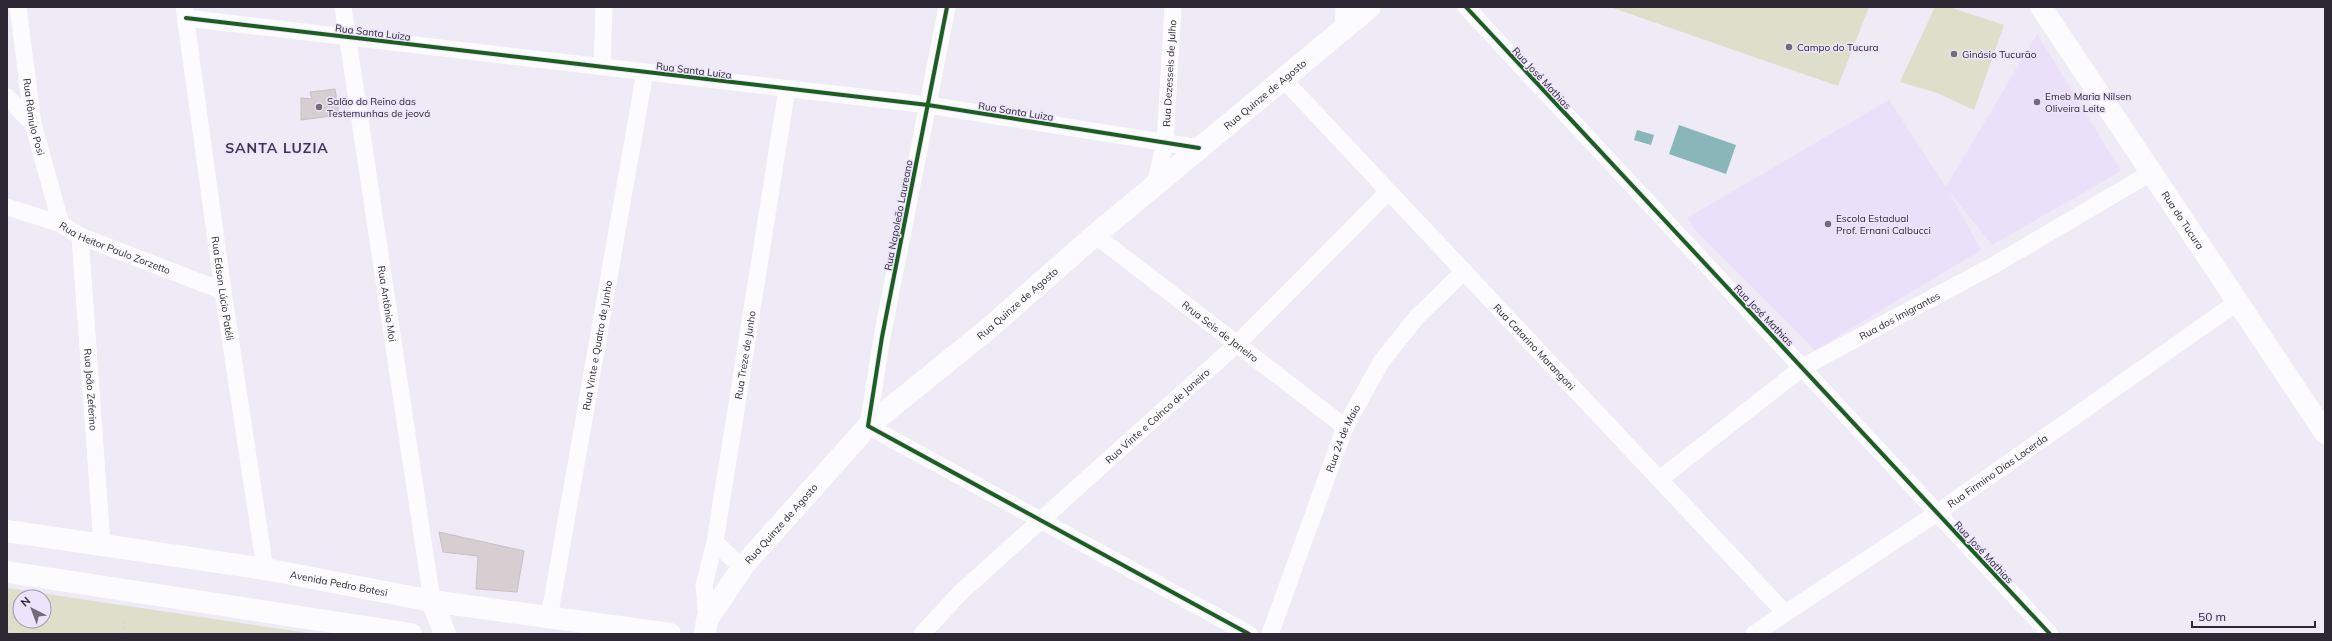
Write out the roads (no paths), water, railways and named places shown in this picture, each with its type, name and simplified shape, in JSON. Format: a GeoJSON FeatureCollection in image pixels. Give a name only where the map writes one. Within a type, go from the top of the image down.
{"type":"FeatureCollection","features":[{"type":"Feature","properties":{"kind":"main road","name":"Rua Quinze de Agosto"},"geometry":{"type":"LineString","coordinates":[[706,627],[744,564],[868,426],[988,329],[1095,235],[1199,148],[1284,80],[1370,7]]}},
{"type":"Feature","properties":{"kind":"main road","name":"Rua do Tucura"},"geometry":{"type":"LineString","coordinates":[[2042,7],[2152,172],[2236,303],[2325,433]]}},
{"type":"Feature","properties":{"kind":"main road","name":"Avenida Pedro Botesi"},"geometry":{"type":"LineString","coordinates":[[7,531],[265,569],[432,601],[670,634]]}},
{"type":"Feature","properties":{"kind":"main road"},"geometry":{"type":"LineString","coordinates":[[7,572],[411,634]]}},
{"type":"Feature","properties":{"kind":"main road"},"geometry":{"type":"LineString","coordinates":[[432,601],[445,634]]}},
{"type":"Feature","properties":{"kind":"street","name":"Rua Rômulo Posi"},"geometry":{"type":"LineString","coordinates":[[18,7],[33,124],[61,224]]}},
{"type":"Feature","properties":{"kind":"street","name":"Rua Antônio Moi"},"geometry":{"type":"LineString","coordinates":[[343,7],[432,601]]}},
{"type":"Feature","properties":{"kind":"street"},"geometry":{"type":"LineString","coordinates":[[602,67],[604,7]]}},
{"type":"Feature","properties":{"kind":"street","name":"Rua Napoleão Laureano"},"geometry":{"type":"LineString","coordinates":[[868,426],[882,336],[947,7]]}},
{"type":"Feature","properties":{"kind":"street","name":"Rua Dezesseis de Julho"},"geometry":{"type":"LineString","coordinates":[[1155,186],[1165,142],[1173,7]]}},
{"type":"Feature","properties":{"kind":"street"},"geometry":{"type":"LineString","coordinates":[[1343,29],[1344,7]]}},
{"type":"Feature","properties":{"kind":"street","name":"Rua José Mathias"},"geometry":{"type":"LineString","coordinates":[[1466,7],[1690,250],[1803,367],[2050,634]]}},
{"type":"Feature","properties":{"kind":"street","name":"Rua Santa Luiza"},"geometry":{"type":"LineString","coordinates":[[185,12],[347,37],[928,105],[1199,148]]}},
{"type":"Feature","properties":{"kind":"street","name":"Rua Edson Lúcio Patéli"},"geometry":{"type":"LineString","coordinates":[[185,12],[223,291],[265,569]]}},
{"type":"Feature","properties":{"kind":"street","name":"Rua Vinte e Quatro de Junho"},"geometry":{"type":"LineString","coordinates":[[549,618],[645,72]]}},
{"type":"Feature","properties":{"kind":"street","name":"Rua Catarino Marangoni"},"geometry":{"type":"LineString","coordinates":[[1284,80],[1785,613]]}},
{"type":"Feature","properties":{"kind":"street","name":"Rua Treze de Junho"},"geometry":{"type":"LineString","coordinates":[[706,627],[704,584],[714,542],[787,89]]}},
{"type":"Feature","properties":{"kind":"street"},"geometry":{"type":"LineString","coordinates":[[7,97],[33,124]]}},
{"type":"Feature","properties":{"kind":"street","name":"Rua dos Imigrantes"},"geometry":{"type":"LineString","coordinates":[[1660,479],[1803,367],[1996,264],[2152,172]]}},
{"type":"Feature","properties":{"kind":"street","name":"Rua Vinte e Coinco de Janeiro"},"geometry":{"type":"LineString","coordinates":[[922,634],[961,592],[1236,344],[1388,192]]}},
{"type":"Feature","properties":{"kind":"street","name":"Rua Heitor Paulo Zorzetto"},"geometry":{"type":"LineString","coordinates":[[8,211],[61,224],[80,236],[223,291]]}},
{"type":"Feature","properties":{"kind":"street","name":"Rrua Seis de Janeiro"},"geometry":{"type":"LineString","coordinates":[[1095,235],[1345,427]]}},
{"type":"Feature","properties":{"kind":"street","name":"Rua João Zeferino"},"geometry":{"type":"LineString","coordinates":[[80,236],[102,544]]}},
{"type":"Feature","properties":{"kind":"street","name":"Rua 24 de Maio"},"geometry":{"type":"LineString","coordinates":[[1270,634],[1345,427],[1381,362],[1416,318],[1464,271]]}},
{"type":"Feature","properties":{"kind":"street","name":"Rua Firmino Dias Lacerda"},"geometry":{"type":"LineString","coordinates":[[1754,634],[1937,513],[2236,303]]}},
{"type":"Feature","properties":{"kind":"street"},"geometry":{"type":"LineString","coordinates":[[868,426],[1039,521],[1249,634]]}},
{"type":"Feature","properties":{"kind":"street"},"geometry":{"type":"LineString","coordinates":[[714,542],[735,561],[744,564]]}},
{"type":"Feature","properties":{"kind":"place","name":"Campo do Tucura"},"geometry":{"type":"Point","coordinates":[1789,47]}},
{"type":"Feature","properties":{"kind":"place","name":"Ginásio Tucurão"},"geometry":{"type":"Point","coordinates":[1954,54]}},
{"type":"Feature","properties":{"kind":"place","name":"Emeb Maria Nilsen Oliveira Leite"},"geometry":{"type":"Point","coordinates":[2037,102]}},
{"type":"Feature","properties":{"kind":"place","name":"Salão do Reino das Testemunhas de jeová"},"geometry":{"type":"Point","coordinates":[319,107]}},
{"type":"Feature","properties":{"kind":"place","name":"Escola Estadual Prof. Ernani Calbucci"},"geometry":{"type":"Point","coordinates":[1828,224]}},
{"type":"Feature","properties":{"kind":"district","name":"SANTA LUZIA"},"geometry":{"type":"Point","coordinates":[277,148]}}]}
